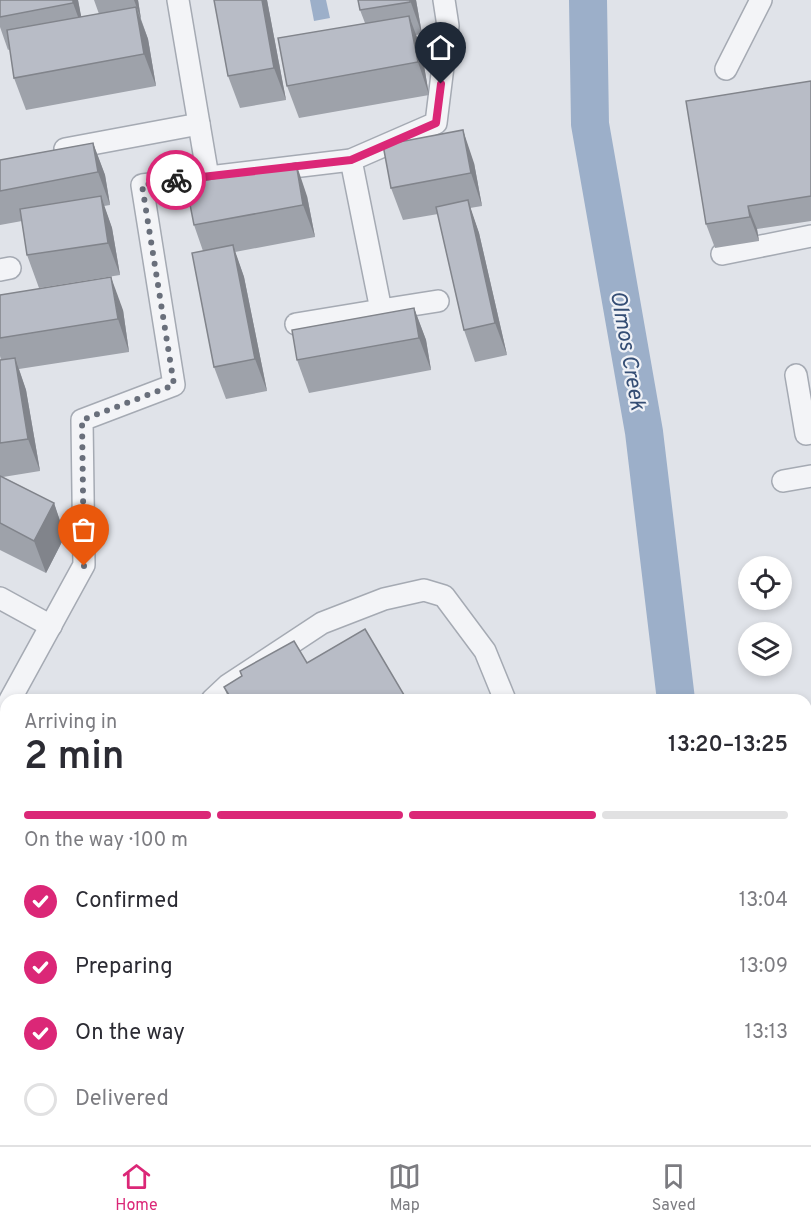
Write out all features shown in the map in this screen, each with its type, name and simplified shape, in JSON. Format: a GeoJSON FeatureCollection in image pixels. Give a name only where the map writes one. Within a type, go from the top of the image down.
{"type":"FeatureCollection","features":[{"type":"Feature","properties":{"kind":"street"},"geometry":{"type":"LineString","coordinates":[[178,0],[208,177]]}},
{"type":"Feature","properties":{"kind":"street"},"geometry":{"type":"LineString","coordinates":[[13,694],[84,566],[82,420],[174,385],[142,185],[351,160],[436,123],[448,26],[444,0]]}},
{"type":"Feature","properties":{"kind":"street"},"geometry":{"type":"LineString","coordinates":[[726,69],[761,0]]}},
{"type":"Feature","properties":{"kind":"street"},"geometry":{"type":"LineString","coordinates":[[44,154],[199,124]]}},
{"type":"Feature","properties":{"kind":"street"},"geometry":{"type":"LineString","coordinates":[[351,160],[381,310]]}},
{"type":"Feature","properties":{"kind":"street"},"geometry":{"type":"LineString","coordinates":[[722,254],[811,236]]}},
{"type":"Feature","properties":{"kind":"street"},"geometry":{"type":"LineString","coordinates":[[296,324],[438,301]]}},
{"type":"Feature","properties":{"kind":"street"},"geometry":{"type":"LineString","coordinates":[[796,375],[806,434],[811,434]]}},
{"type":"Feature","properties":{"kind":"street"},"geometry":{"type":"LineString","coordinates":[[783,481],[811,476]]}},
{"type":"Feature","properties":{"kind":"street"},"geometry":{"type":"LineString","coordinates":[[219,694],[228,685],[322,623],[384,599],[424,590],[444,596],[485,651],[503,694]]}},
{"type":"Feature","properties":{"kind":"street"},"geometry":{"type":"LineString","coordinates":[[0,598],[51,626]]}},
{"type":"Feature","properties":{"kind":"water"},"geometry":{"type":"Polygon","coordinates":[[[310,0],[326,0],[330,18],[314,21],[310,0]]]}},
{"type":"Feature","properties":{"kind":"building"},"geometry":{"type":"Polygon","coordinates":[[[0,0],[73,0],[73,3],[0,17],[0,0]]]}},
{"type":"Feature","properties":{"kind":"building"},"geometry":{"type":"Polygon","coordinates":[[[214,0],[262,0],[274,68],[228,76],[214,0]]]}},
{"type":"Feature","properties":{"kind":"building"},"geometry":{"type":"Polygon","coordinates":[[[358,0],[410,0],[410,2],[360,10],[358,0]]]}},
{"type":"Feature","properties":{"kind":"building"},"geometry":{"type":"Polygon","coordinates":[[[136,7],[144,54],[14,78],[7,30],[136,7]]]}},
{"type":"Feature","properties":{"kind":"building"},"geometry":{"type":"Polygon","coordinates":[[[409,16],[418,62],[287,86],[278,38],[409,16]]]}},
{"type":"Feature","properties":{"kind":"building"},"geometry":{"type":"Polygon","coordinates":[[[811,81],[811,196],[748,206],[750,217],[706,224],[686,101],[811,81]]]}},
{"type":"Feature","properties":{"kind":"building"},"geometry":{"type":"Polygon","coordinates":[[[463,130],[471,173],[391,188],[383,145],[463,130]]]}},
{"type":"Feature","properties":{"kind":"building"},"geometry":{"type":"Polygon","coordinates":[[[93,143],[98,172],[0,191],[0,160],[93,143]]]}},
{"type":"Feature","properties":{"kind":"building"},"geometry":{"type":"Polygon","coordinates":[[[296,163],[303,205],[194,225],[186,184],[296,163]]]}},
{"type":"Feature","properties":{"kind":"building"},"geometry":{"type":"Polygon","coordinates":[[[101,196],[108,243],[27,255],[20,209],[101,196]]]}},
{"type":"Feature","properties":{"kind":"building"},"geometry":{"type":"Polygon","coordinates":[[[468,200],[495,323],[464,330],[436,207],[468,200]]]}},
{"type":"Feature","properties":{"kind":"building"},"geometry":{"type":"Polygon","coordinates":[[[233,245],[255,359],[214,367],[192,253],[233,245]]]}},
{"type":"Feature","properties":{"kind":"building"},"geometry":{"type":"Polygon","coordinates":[[[111,277],[118,319],[0,338],[0,295],[111,277]]]}},
{"type":"Feature","properties":{"kind":"building"},"geometry":{"type":"Polygon","coordinates":[[[414,308],[419,338],[297,360],[292,330],[414,308]]]}},
{"type":"Feature","properties":{"kind":"building"},"geometry":{"type":"Polygon","coordinates":[[[15,358],[28,439],[0,443],[0,360],[15,358]]]}},
{"type":"Feature","properties":{"kind":"building"},"geometry":{"type":"Polygon","coordinates":[[[0,476],[54,503],[34,541],[0,523],[0,476]]]}},
{"type":"Feature","properties":{"kind":"building"},"geometry":{"type":"Polygon","coordinates":[[[365,629],[403,694],[228,694],[224,687],[242,676],[240,671],[294,641],[307,663],[365,629]]]}},
{"type":"Feature","properties":{"kind":"waterway","name":"Olmos Creek"},"geometry":{"type":"LineString","coordinates":[[588,0],[590,124],[644,432],[675,694]]}},
{"type":"Feature","properties":{"kind":"way so far"},"geometry":{"type":"LineString","coordinates":[[84,566],[82,420],[174,385],[142,185],[176,180]]}},
{"type":"Feature","properties":{"kind":"route"},"geometry":{"type":"LineString","coordinates":[[176,180],[351,160],[436,123],[441,84]]}}]}
